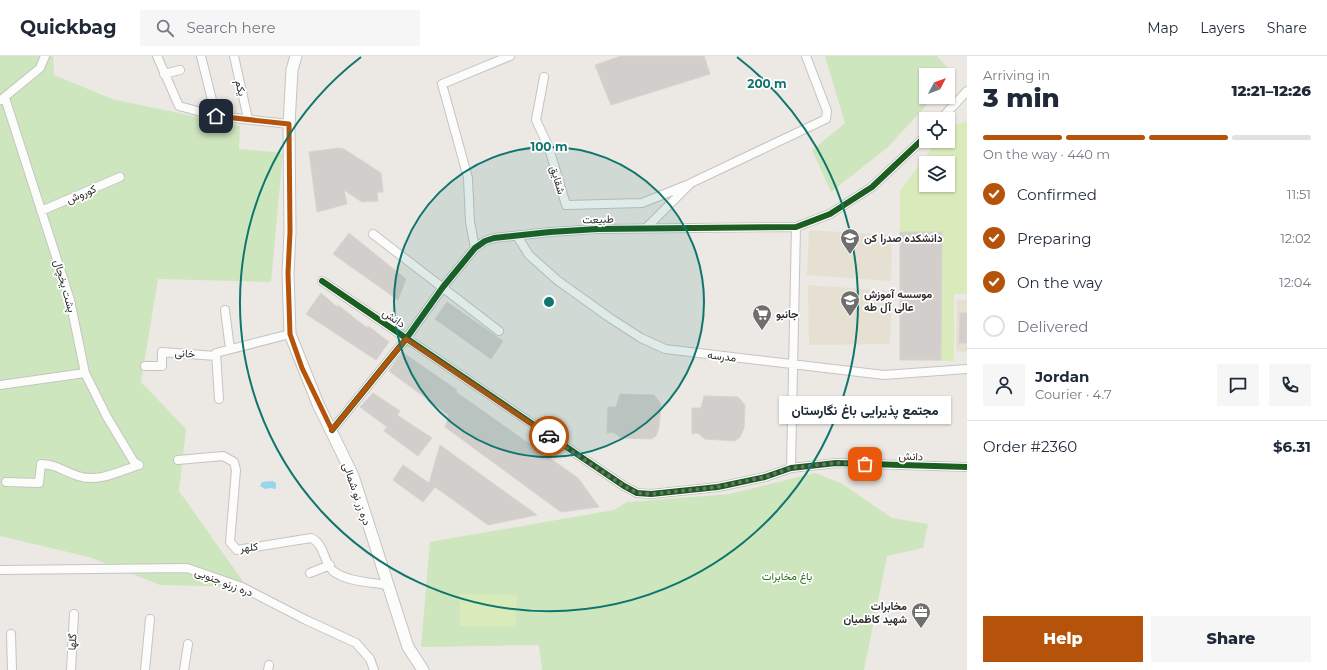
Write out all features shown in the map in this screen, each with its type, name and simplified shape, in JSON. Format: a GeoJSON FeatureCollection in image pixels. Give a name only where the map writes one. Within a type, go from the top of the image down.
{"type":"FeatureCollection","features":[{"type":"Feature","properties":{"kind":"street"},"geometry":{"type":"LineString","coordinates":[[2,99],[40,68],[45,56]]}},
{"type":"Feature","properties":{"kind":"street"},"geometry":{"type":"LineString","coordinates":[[157,56],[171,91],[179,106],[216,116],[289,124]]}},
{"type":"Feature","properties":{"kind":"street"},"geometry":{"type":"LineString","coordinates":[[201,56],[216,116]]}},
{"type":"Feature","properties":{"kind":"street","name":"یکم"},"geometry":{"type":"LineString","coordinates":[[234,56],[248,119]]}},
{"type":"Feature","properties":{"kind":"street","name":"دره زر نو شمالی"},"geometry":{"type":"LineString","coordinates":[[296,56],[292,70],[289,124],[290,232],[288,273],[290,334],[302,368],[353,476],[408,647],[423,670]]}},
{"type":"Feature","properties":{"kind":"street"},"geometry":{"type":"LineString","coordinates":[[475,248],[470,222],[468,178],[442,84],[493,59],[510,56]]}},
{"type":"Feature","properties":{"kind":"street","name":"شقایق"},"geometry":{"type":"LineString","coordinates":[[544,77],[536,120],[549,148],[566,205],[642,203],[691,183],[826,119],[827,111],[806,56]]}},
{"type":"Feature","properties":{"kind":"street"},"geometry":{"type":"LineString","coordinates":[[164,74],[180,70]]}},
{"type":"Feature","properties":{"kind":"street"},"geometry":{"type":"LineString","coordinates":[[948,112],[967,91]]}},
{"type":"Feature","properties":{"kind":"street","name":"پشت یخچال"},"geometry":{"type":"LineString","coordinates":[[2,99],[70,300],[85,373],[107,417],[134,462],[138,465],[99,478],[79,477],[55,465],[41,464],[38,483],[6,482]]}},
{"type":"Feature","properties":{"kind":"street","name":"طبیعت"},"geometry":{"type":"LineString","coordinates":[[332,430],[406,339],[443,287],[475,248],[485,241],[494,238],[598,229],[796,227],[830,214],[872,187],[919,143]]}},
{"type":"Feature","properties":{"kind":"street","name":"کوروش"},"geometry":{"type":"LineString","coordinates":[[41,211],[120,177]]}},
{"type":"Feature","properties":{"kind":"street","name":"شقایق"},"geometry":{"type":"LineString","coordinates":[[646,228],[691,183]]}},
{"type":"Feature","properties":{"kind":"street"},"geometry":{"type":"LineString","coordinates":[[791,468],[796,227]]}},
{"type":"Feature","properties":{"kind":"street"},"geometry":{"type":"LineString","coordinates":[[373,234],[499,331]]}},
{"type":"Feature","properties":{"kind":"street","name":"مدرسه"},"geometry":{"type":"LineString","coordinates":[[517,236],[529,255],[557,280],[641,338],[665,348],[793,365],[884,375],[967,370]]}},
{"type":"Feature","properties":{"kind":"street","name":"دانش"},"geometry":{"type":"LineString","coordinates":[[322,281],[624,486],[637,493],[651,494],[718,487],[765,477],[791,468],[836,463],[967,468]]}},
{"type":"Feature","properties":{"kind":"street"},"geometry":{"type":"LineString","coordinates":[[225,310],[230,349]]}},
{"type":"Feature","properties":{"kind":"street"},"geometry":{"type":"LineString","coordinates":[[219,399],[216,353],[290,334]]}},
{"type":"Feature","properties":{"kind":"street","name":"خانی"},"geometry":{"type":"LineString","coordinates":[[145,366],[162,366],[162,352],[216,356]]}},
{"type":"Feature","properties":{"kind":"street"},"geometry":{"type":"LineString","coordinates":[[0,386],[85,373]]}},
{"type":"Feature","properties":{"kind":"street","name":"کلهر"},"geometry":{"type":"LineString","coordinates":[[178,460],[223,456],[234,462],[236,470],[230,542],[237,550],[311,538],[320,545],[333,570],[345,576],[387,585]]}},
{"type":"Feature","properties":{"kind":"street"},"geometry":{"type":"LineString","coordinates":[[310,573],[330,565]]}},
{"type":"Feature","properties":{"kind":"street","name":"دره زرنو جنوبی"},"geometry":{"type":"LineString","coordinates":[[0,570],[186,568],[242,587],[306,620],[356,643],[370,659],[374,670]]}},
{"type":"Feature","properties":{"kind":"street","name":"گلها"},"geometry":{"type":"LineString","coordinates":[[71,670],[74,614]]}},
{"type":"Feature","properties":{"kind":"street"},"geometry":{"type":"LineString","coordinates":[[145,670],[150,619]]}},
{"type":"Feature","properties":{"kind":"street"},"geometry":{"type":"LineString","coordinates":[[11,634],[12,670]]}},
{"type":"Feature","properties":{"kind":"street"},"geometry":{"type":"LineString","coordinates":[[184,670],[188,644]]}},
{"type":"Feature","properties":{"kind":"shaded area","name":"دانشکده صدرا کن"},"geometry":{"type":"Polygon","coordinates":[[[809,230],[892,235],[891,281],[807,275],[809,230]]]}},
{"type":"Feature","properties":{"kind":"shaded area","name":"موسسه آموزش عالی آل طه"},"geometry":{"type":"Polygon","coordinates":[[[808,285],[892,291],[890,344],[809,345],[808,285]]]}},
{"type":"Feature","properties":{"kind":"shaded area"},"geometry":{"type":"Polygon","coordinates":[[[957,300],[967,300],[967,352],[956,351],[957,300]]]}},
{"type":"Feature","properties":{"kind":"green space"},"geometry":{"type":"Polygon","coordinates":[[[0,56],[53,56],[54,75],[112,99],[240,126],[239,149],[283,153],[271,282],[158,279],[141,382],[186,429],[179,491],[247,587],[160,585],[89,557],[0,536],[0,56]]]}},
{"type":"Feature","properties":{"kind":"green space"},"geometry":{"type":"Polygon","coordinates":[[[825,56],[937,56],[948,68],[919,68],[919,104],[928,104],[888,147],[831,192],[812,150],[845,123],[825,56]]]}},
{"type":"Feature","properties":{"kind":"green space"},"geometry":{"type":"Polygon","coordinates":[[[967,121],[967,294],[954,294],[954,361],[900,360],[900,191],[919,165],[919,192],[955,192],[955,156],[926,156],[932,148],[955,148],[955,125],[967,121]]]}},
{"type":"Feature","properties":{"kind":"green space","name":"باغ مخابرات"},"geometry":{"type":"Polygon","coordinates":[[[815,473],[841,483],[892,518],[928,524],[923,548],[887,556],[864,670],[542,670],[539,645],[421,647],[430,542],[614,510],[627,502],[730,494],[815,473]]]}},
{"type":"Feature","properties":{"kind":"green space"},"geometry":{"type":"Polygon","coordinates":[[[460,594],[517,595],[516,627],[460,626],[460,594]]]}},
{"type":"Feature","properties":{"kind":"water"},"geometry":{"type":"Polygon","coordinates":[[[273,481],[276,483],[276,489],[265,489],[260,486],[262,482],[273,481]]]}},
{"type":"Feature","properties":{"kind":"building"},"geometry":{"type":"Polygon","coordinates":[[[621,56],[704,56],[710,74],[611,105],[595,65],[621,56]]]}},
{"type":"Feature","properties":{"kind":"building"},"geometry":{"type":"Polygon","coordinates":[[[338,148],[344,149],[381,173],[383,192],[377,192],[378,201],[362,202],[344,190],[347,204],[317,212],[309,152],[338,148]]]}},
{"type":"Feature","properties":{"kind":"building"},"geometry":{"type":"Polygon","coordinates":[[[900,232],[942,232],[941,360],[900,360],[900,232]]]}},
{"type":"Feature","properties":{"kind":"building"},"geometry":{"type":"Polygon","coordinates":[[[349,233],[406,279],[398,300],[333,254],[349,233]]]}},
{"type":"Feature","properties":{"kind":"building"},"geometry":{"type":"Polygon","coordinates":[[[321,293],[337,307],[338,305],[367,328],[368,326],[389,342],[376,360],[306,314],[321,293]]]}},
{"type":"Feature","properties":{"kind":"building"},"geometry":{"type":"Polygon","coordinates":[[[447,302],[503,341],[491,359],[435,319],[447,302]]]}},
{"type":"Feature","properties":{"kind":"building"},"geometry":{"type":"Polygon","coordinates":[[[960,313],[967,313],[967,343],[959,343],[960,313]]]}},
{"type":"Feature","properties":{"kind":"building"},"geometry":{"type":"Polygon","coordinates":[[[402,352],[578,478],[599,507],[561,512],[445,427],[449,415],[389,371],[402,352]]]}},
{"type":"Feature","properties":{"kind":"building"},"geometry":{"type":"Polygon","coordinates":[[[373,393],[400,411],[397,415],[432,438],[418,456],[384,431],[387,427],[360,407],[373,393]]]}},
{"type":"Feature","properties":{"kind":"building"},"geometry":{"type":"Polygon","coordinates":[[[620,394],[654,395],[661,404],[659,427],[656,436],[651,439],[621,438],[613,432],[607,433],[608,407],[616,407],[620,394]]]}},
{"type":"Feature","properties":{"kind":"building"},"geometry":{"type":"Polygon","coordinates":[[[704,396],[738,397],[745,405],[744,428],[740,437],[735,441],[705,439],[698,433],[692,434],[692,408],[701,408],[704,396]]]}},
{"type":"Feature","properties":{"kind":"building"},"geometry":{"type":"Polygon","coordinates":[[[440,445],[537,515],[488,525],[435,487],[423,502],[393,480],[403,465],[429,483],[440,445]]]}},
{"type":"Feature","properties":{"kind":"cycle path"},"geometry":{"type":"LineString","coordinates":[[332,430],[406,339],[443,287],[475,248],[485,241],[494,238],[597,229],[796,227],[830,214],[872,187],[919,143]]}},
{"type":"Feature","properties":{"kind":"cycle path"},"geometry":{"type":"LineString","coordinates":[[322,281],[624,486],[637,493],[651,494],[718,487],[765,477],[791,468],[836,463],[967,467]]}},
{"type":"Feature","properties":{"kind":"way so far"},"geometry":{"type":"LineString","coordinates":[[549,436],[637,493],[651,494],[718,487],[765,477],[791,468],[836,463],[865,464]]}},
{"type":"Feature","properties":{"kind":"place","name":"دانشکده صدرا کن"},"geometry":{"type":"Point","coordinates":[850,255]}},
{"type":"Feature","properties":{"kind":"place","name":"موسسه آموزش عالی آل طه"},"geometry":{"type":"Point","coordinates":[850,317]}},
{"type":"Feature","properties":{"kind":"place","name":"جانبو"},"geometry":{"type":"Point","coordinates":[762,331]}},
{"type":"Feature","properties":{"kind":"place","name":"مجتمع پذیرایی باغ نگارستان"},"geometry":{"type":"Point","coordinates":[865,464]}},
{"type":"Feature","properties":{"kind":"place","name":"مخابرات شهید کاظمیان"},"geometry":{"type":"Point","coordinates":[921,629]}},
{"type":"Feature","properties":{"kind":"route"},"geometry":{"type":"LineString","coordinates":[[216,116],[289,124],[290,232],[288,307],[290,334],[302,368],[318,404],[332,430],[406,339],[549,436]]}}]}
